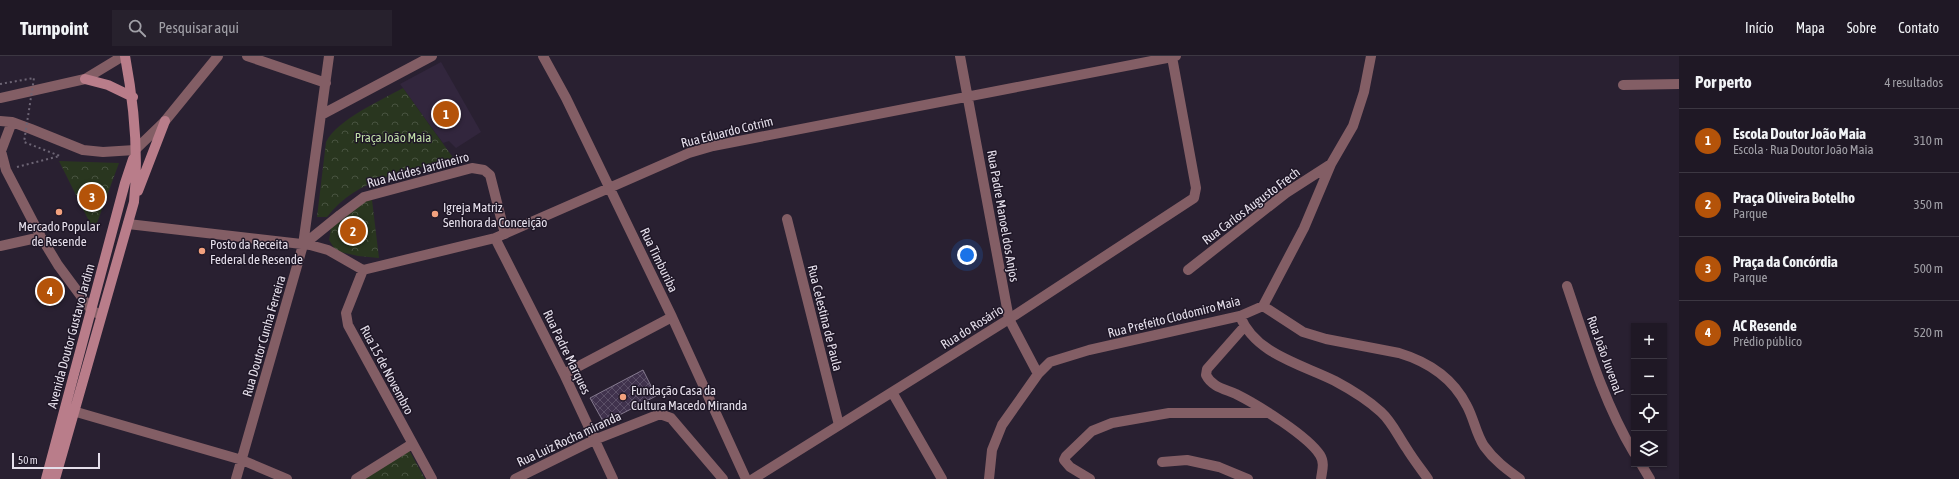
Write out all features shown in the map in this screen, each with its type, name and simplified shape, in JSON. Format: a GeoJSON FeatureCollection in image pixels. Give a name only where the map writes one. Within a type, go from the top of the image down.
{"type":"FeatureCollection","features":[{"type":"Feature","properties":{"kind":"main road","name":"Avenida Doutor Gustavo Jardim"},"geometry":{"type":"LineString","coordinates":[[46,479],[102,316],[134,202],[137,175],[133,98],[124,56]]}},
{"type":"Feature","properties":{"kind":"main road"},"geometry":{"type":"LineString","coordinates":[[85,79],[108,85],[133,98]]}},
{"type":"Feature","properties":{"kind":"main road"},"geometry":{"type":"LineString","coordinates":[[134,202],[165,121]]}},
{"type":"Feature","properties":{"kind":"main road","name":"Avenida Doutor Gustavo Jardim"},"geometry":{"type":"LineString","coordinates":[[55,479],[92,311],[125,183],[135,152]]}},
{"type":"Feature","properties":{"kind":"street"},"geometry":{"type":"LineString","coordinates":[[0,98],[85,79],[124,56]]}},
{"type":"Feature","properties":{"kind":"street"},"geometry":{"type":"LineString","coordinates":[[0,120],[12,122],[83,150],[102,152],[135,152],[165,121],[218,56]]}},
{"type":"Feature","properties":{"kind":"street"},"geometry":{"type":"LineString","coordinates":[[247,56],[326,83]]}},
{"type":"Feature","properties":{"kind":"street","name":"Rua Doutor Cunha Ferreira"},"geometry":{"type":"LineString","coordinates":[[236,479],[304,245],[329,56]]}},
{"type":"Feature","properties":{"kind":"street"},"geometry":{"type":"LineString","coordinates":[[321,115],[432,56]]}},
{"type":"Feature","properties":{"kind":"street","name":"Rua Timburiba"},"geometry":{"type":"LineString","coordinates":[[543,56],[566,98],[672,317],[746,479]]}},
{"type":"Feature","properties":{"kind":"street","name":"Rua Padre Manoel dos Anjos"},"geometry":{"type":"LineString","coordinates":[[960,56],[1009,319],[1038,374]]}},
{"type":"Feature","properties":{"kind":"street","name":"Rua Eduardo Cotrim"},"geometry":{"type":"LineString","coordinates":[[363,270],[500,236],[689,153],[713,146],[1174,56]]}},
{"type":"Feature","properties":{"kind":"street","name":"Rua do Rosário"},"geometry":{"type":"LineString","coordinates":[[753,479],[1009,319],[1188,202],[1196,194],[1174,56]]}},
{"type":"Feature","properties":{"kind":"street"},"geometry":{"type":"LineString","coordinates":[[1371,56],[1364,92],[1353,126],[1331,164],[1304,228],[1263,306],[1303,332],[1326,339],[1411,356],[1437,370],[1455,388],[1467,406],[1483,444],[1491,456],[1501,466],[1520,479]]}},
{"type":"Feature","properties":{"kind":"street"},"geometry":{"type":"LineString","coordinates":[[1623,86],[1679,84]]}},
{"type":"Feature","properties":{"kind":"street"},"geometry":{"type":"LineString","coordinates":[[12,122],[1,151],[6,170],[41,237],[58,265],[92,311],[102,316]]}},
{"type":"Feature","properties":{"kind":"street","name":"Rua Carlos Augusto Frech"},"geometry":{"type":"LineString","coordinates":[[1188,270],[1286,193],[1331,164]]}},
{"type":"Feature","properties":{"kind":"street","name":"Rua Alcides Jardineiro"},"geometry":{"type":"LineString","coordinates":[[304,245],[364,197],[466,168],[478,168],[484,170]]}},
{"type":"Feature","properties":{"kind":"street","name":"Rua Padre Marques"},"geometry":{"type":"LineString","coordinates":[[484,170],[492,178],[500,236],[613,479]]}},
{"type":"Feature","properties":{"kind":"street","name":"Rua Celestina de Paula"},"geometry":{"type":"LineString","coordinates":[[787,218],[839,425]]}},
{"type":"Feature","properties":{"kind":"street"},"geometry":{"type":"LineString","coordinates":[[128,224],[304,245],[310,244],[328,250],[363,270]]}},
{"type":"Feature","properties":{"kind":"street"},"geometry":{"type":"LineString","coordinates":[[0,246],[41,237]]}},
{"type":"Feature","properties":{"kind":"street","name":"Rua 15 de Novembro"},"geometry":{"type":"LineString","coordinates":[[363,270],[346,313],[346,319],[432,479]]}},
{"type":"Feature","properties":{"kind":"street","name":"Rua João Juvenal"},"geometry":{"type":"LineString","coordinates":[[1567,286],[1603,389],[1617,424],[1631,448]]}},
{"type":"Feature","properties":{"kind":"street","name":"Rua Prefeito Clodomiro Maia"},"geometry":{"type":"LineString","coordinates":[[989,479],[992,450],[1002,425],[1038,374],[1050,362],[1056,359],[1240,316],[1263,306]]}},
{"type":"Feature","properties":{"kind":"street"},"geometry":{"type":"LineString","coordinates":[[1240,316],[1244,327],[1250,335],[1268,350],[1337,382],[1380,411],[1390,421],[1408,451],[1428,479]]}},
{"type":"Feature","properties":{"kind":"street"},"geometry":{"type":"LineString","coordinates":[[564,374],[672,317]]}},
{"type":"Feature","properties":{"kind":"street"},"geometry":{"type":"LineString","coordinates":[[1244,327],[1207,369],[1206,375],[1214,385],[1269,412],[1310,444],[1320,455],[1323,463],[1321,479]]}},
{"type":"Feature","properties":{"kind":"street"},"geometry":{"type":"LineString","coordinates":[[892,392],[942,479]]}},
{"type":"Feature","properties":{"kind":"street"},"geometry":{"type":"LineString","coordinates":[[70,410],[242,460],[287,479]]}},
{"type":"Feature","properties":{"kind":"street"},"geometry":{"type":"LineString","coordinates":[[1090,479],[1065,464],[1064,460],[1066,456],[1087,435],[1100,427],[1112,423],[1169,413],[1269,412]]}},
{"type":"Feature","properties":{"kind":"street","name":"Rua Luiz Rocha miranda"},"geometry":{"type":"LineString","coordinates":[[515,479],[594,440],[660,414],[671,418],[723,479]]}},
{"type":"Feature","properties":{"kind":"street"},"geometry":{"type":"LineString","coordinates":[[356,479],[412,444]]}},
{"type":"Feature","properties":{"kind":"street"},"geometry":{"type":"LineString","coordinates":[[1162,462],[1187,460],[1219,467],[1248,479]]}},
{"type":"Feature","properties":{"kind":"street"},"geometry":{"type":"LineString","coordinates":[[1643,467],[1650,479]]}},
{"type":"Feature","properties":{"kind":"path"},"geometry":{"type":"LineString","coordinates":[[0,84],[34,78],[24,142],[60,156],[6,170]]}},
{"type":"Feature","properties":{"kind":"shaded area"},"geometry":{"type":"Polygon","coordinates":[[[441,62],[481,132],[456,148],[449,141],[443,143],[400,84],[441,62]]]}},
{"type":"Feature","properties":{"kind":"green space","name":"Praça João Maia"},"geometry":{"type":"Polygon","coordinates":[[[403,88],[454,159],[402,172],[369,184],[353,193],[339,204],[327,217],[317,217],[326,142],[340,126],[350,118],[403,88]]]}},
{"type":"Feature","properties":{"kind":"green space"},"geometry":{"type":"Polygon","coordinates":[[[59,161],[119,163],[94,231],[59,161]]]}},
{"type":"Feature","properties":{"kind":"green space"},"geometry":{"type":"Polygon","coordinates":[[[372,200],[379,258],[358,256],[336,251],[329,240],[331,228],[365,201],[372,200]]]}},
{"type":"Feature","properties":{"kind":"green space"},"geometry":{"type":"Polygon","coordinates":[[[409,450],[425,479],[363,479],[409,450]]]}},
{"type":"Feature","properties":{"kind":"building","name":"Fundação Casa da Cultura Macedo Miranda"},"geometry":{"type":"Polygon","coordinates":[[[643,370],[656,396],[604,423],[590,398],[643,370]]]}},
{"type":"Feature","properties":{"kind":"place","name":"Escola Doutor João Maia"},"geometry":{"type":"Point","coordinates":[446,114]}},
{"type":"Feature","properties":{"kind":"place","name":"Praça da Concórdia"},"geometry":{"type":"Point","coordinates":[92,197]}},
{"type":"Feature","properties":{"kind":"place","name":"Mercado Popular de Resende"},"geometry":{"type":"Point","coordinates":[59,212]}},
{"type":"Feature","properties":{"kind":"place","name":"Igreja Matriz Senhora da Conceição"},"geometry":{"type":"Point","coordinates":[435,214]}},
{"type":"Feature","properties":{"kind":"place","name":"Praça Oliveira Botelho"},"geometry":{"type":"Point","coordinates":[353,231]}},
{"type":"Feature","properties":{"kind":"place","name":"Posto da Receita Federal de Resende"},"geometry":{"type":"Point","coordinates":[202,251]}},
{"type":"Feature","properties":{"kind":"place","name":"AC Resende"},"geometry":{"type":"Point","coordinates":[50,291]}},
{"type":"Feature","properties":{"kind":"place","name":"Fundação Casa da Cultura Macedo Miranda"},"geometry":{"type":"Point","coordinates":[623,397]}}]}
